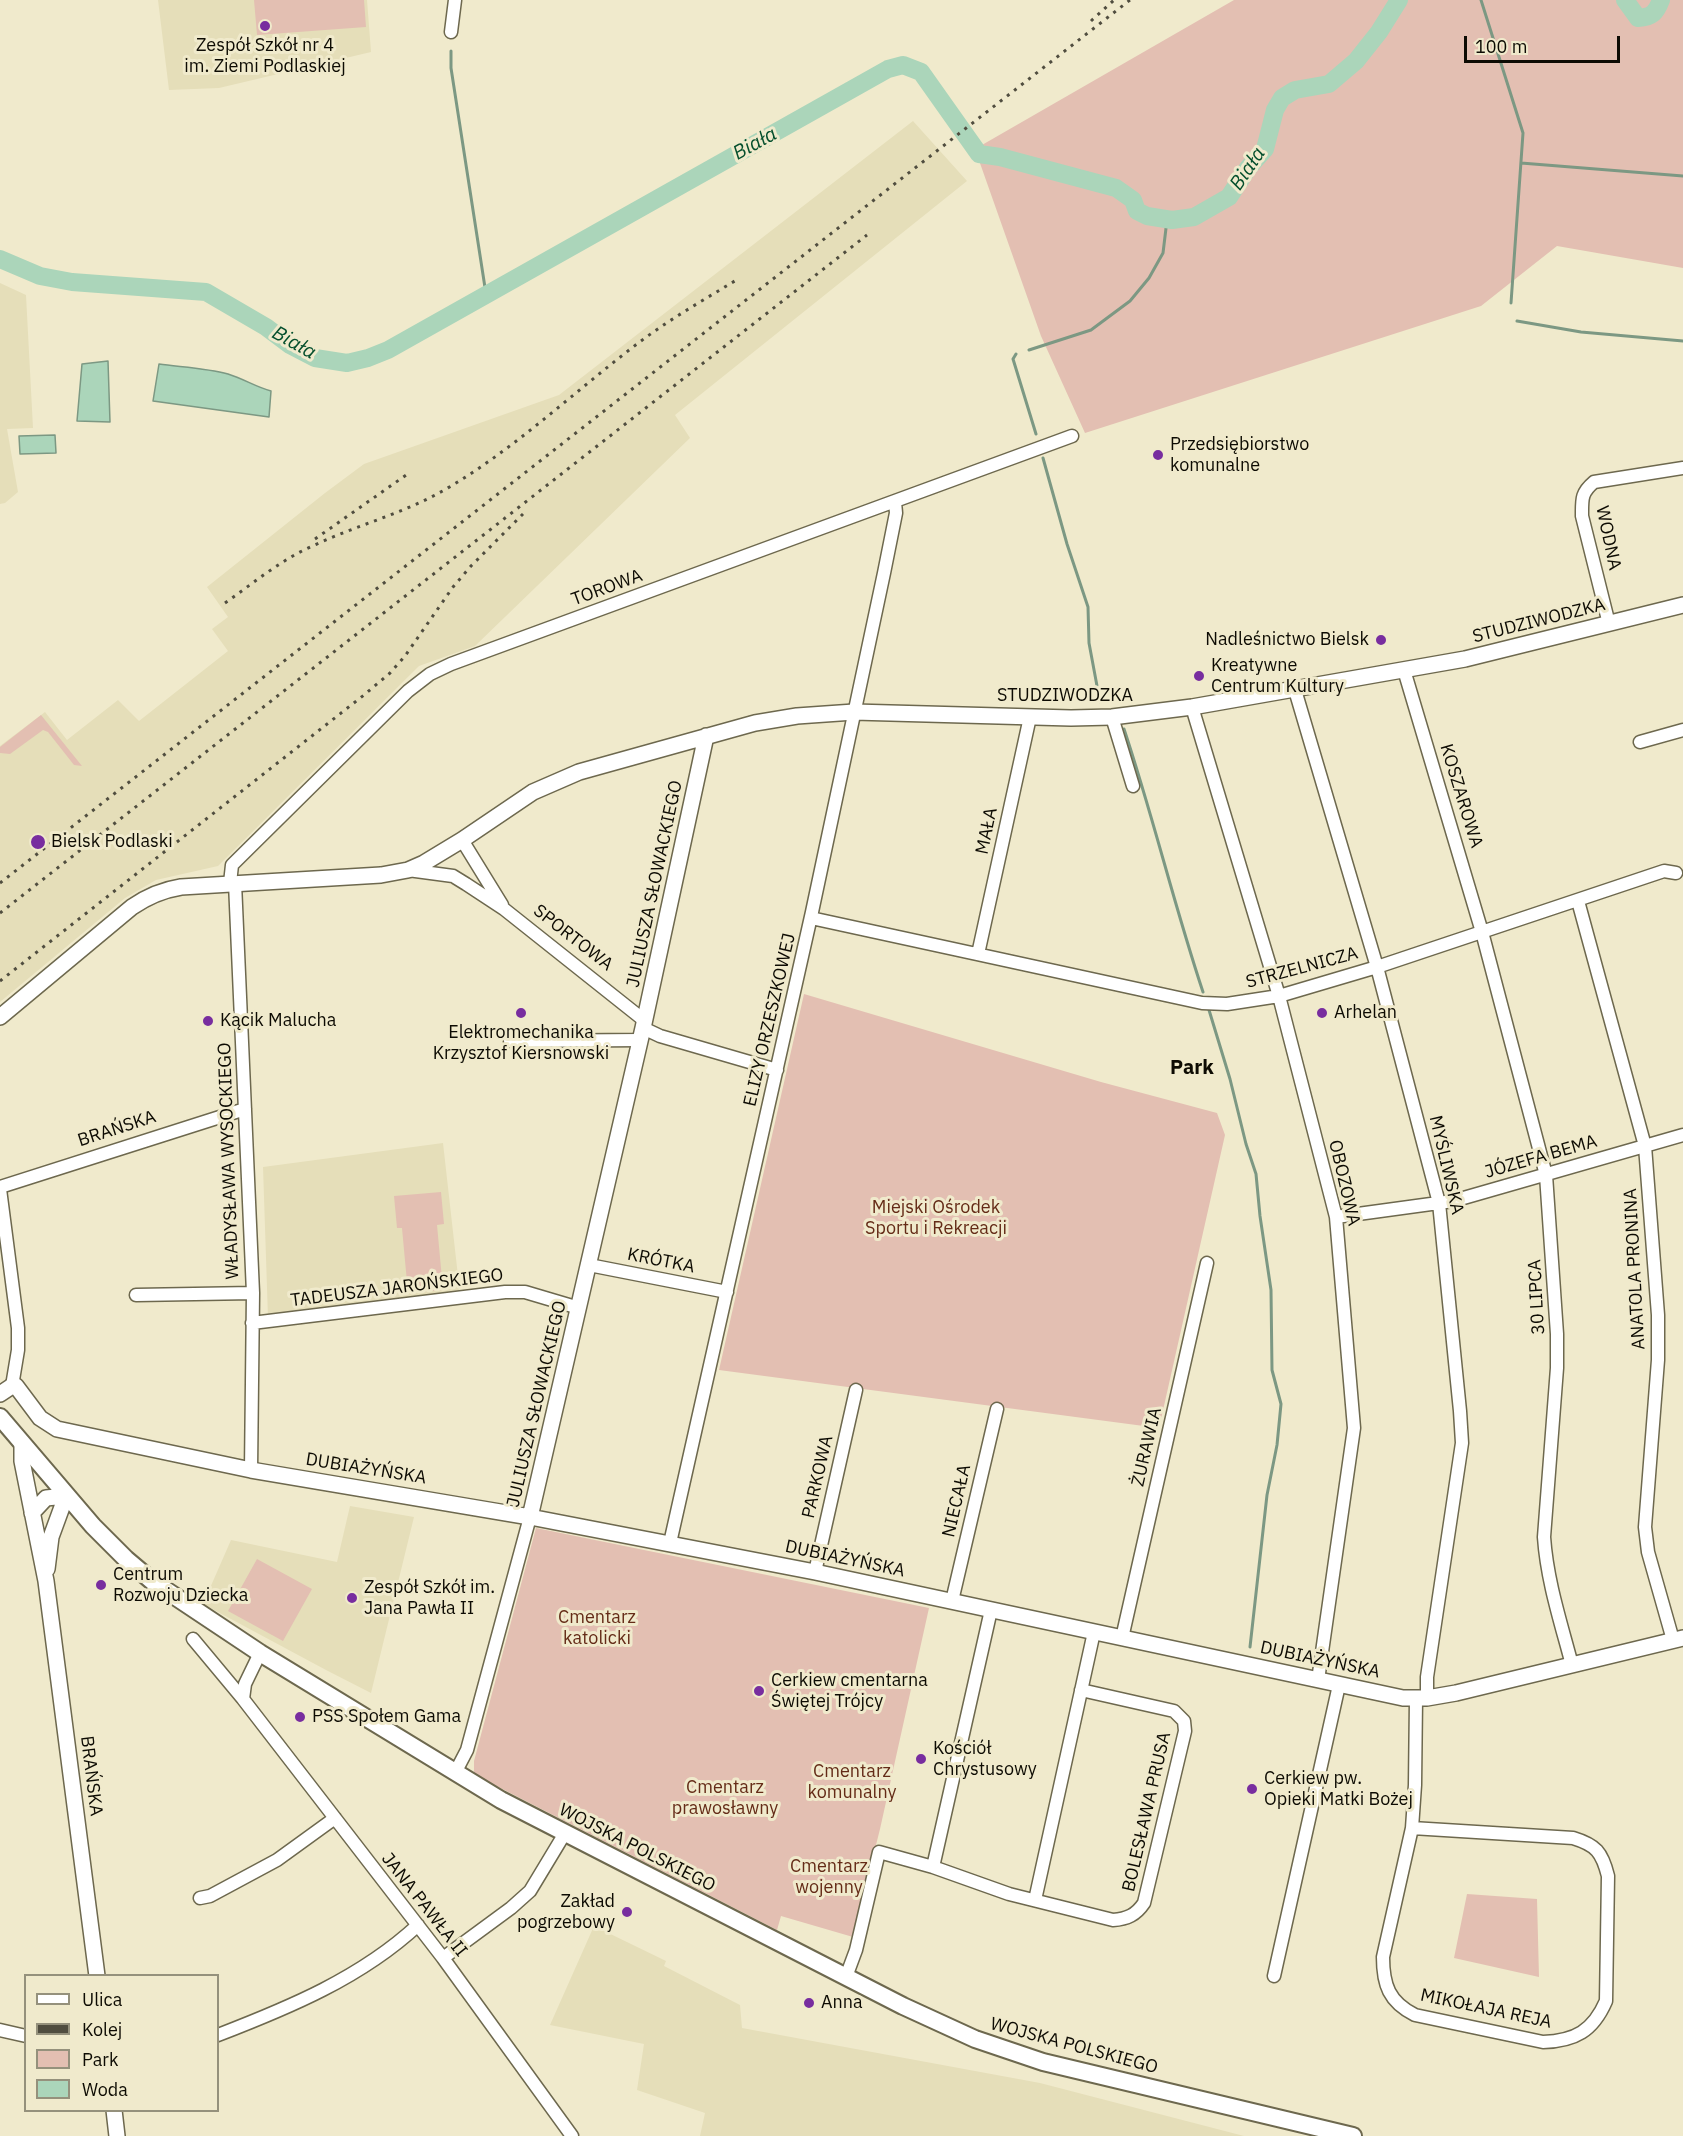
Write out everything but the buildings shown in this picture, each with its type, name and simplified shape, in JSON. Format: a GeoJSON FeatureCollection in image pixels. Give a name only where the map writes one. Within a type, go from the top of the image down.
{"type":"FeatureCollection","features":[{"type":"Feature","properties":{"kind":"main road","name":"WOJSKA POLSKIEGO"},"geometry":{"type":"LineString","coordinates":[[0,1417],[83,1515],[126,1559],[152,1581],[260,1653],[501,1800],[846,1977],[946,2026],[999,2048],[1054,2064],[1353,2136]]}},
{"type":"Feature","properties":{"kind":"street"},"geometry":{"type":"LineString","coordinates":[[452,32],[455,0]]}},
{"type":"Feature","properties":{"kind":"street","name":"TOROWA"},"geometry":{"type":"LineString","coordinates":[[232,883],[232,865],[408,691],[430,674],[451,664],[1072,436]]}},
{"type":"Feature","properties":{"kind":"street","name":"WODNA"},"geometry":{"type":"LineString","coordinates":[[1609,624],[1582,516],[1585,490],[1594,482],[1683,468]]}},
{"type":"Feature","properties":{"kind":"street","name":"ELIZY ORZESZKOWEJ"},"geometry":{"type":"LineString","coordinates":[[670,1543],[811,918],[894,523],[897,507],[895,502]]}},
{"type":"Feature","properties":{"kind":"street","name":"STUDZIWODZKA"},"geometry":{"type":"LineString","coordinates":[[462,840],[533,792],[556,781],[755,723],[797,716],[854,712],[1112,717],[1192,707],[1465,659],[1683,605]]}},
{"type":"Feature","properties":{"kind":"street","name":"KOSZAROWA"},"geometry":{"type":"LineString","coordinates":[[1404,670],[1482,932]]}},
{"type":"Feature","properties":{"kind":"street","name":"MYŚLIWSKA"},"geometry":{"type":"LineString","coordinates":[[1295,690],[1377,967],[1439,1203],[1460,1411],[1461,1443],[1427,1677],[1421,1698]]}},
{"type":"Feature","properties":{"kind":"street","name":"OBOZOWA"},"geometry":{"type":"LineString","coordinates":[[1192,707],[1279,996],[1336,1217],[1354,1428],[1318,1680]]}},
{"type":"Feature","properties":{"kind":"street","name":"MAŁA"},"geometry":{"type":"LineString","coordinates":[[978,954],[1030,717]]}},
{"type":"Feature","properties":{"kind":"street"},"geometry":{"type":"LineString","coordinates":[[1112,717],[1132,786]]}},
{"type":"Feature","properties":{"kind":"street"},"geometry":{"type":"LineString","coordinates":[[1640,742],[1683,730]]}},
{"type":"Feature","properties":{"kind":"street","name":"JULIUSZA SŁOWACKIEGO"},"geometry":{"type":"LineString","coordinates":[[455,1773],[466,1749],[530,1516],[643,1030],[706,736]]}},
{"type":"Feature","properties":{"kind":"street","name":"SPORTOWA"},"geometry":{"type":"LineString","coordinates":[[408,870],[462,840],[504,909]]}},
{"type":"Feature","properties":{"kind":"street","name":"SPORTOWA"},"geometry":{"type":"LineString","coordinates":[[0,1017],[132,907],[148,896],[163,890],[181,886],[381,875],[408,870],[453,876],[504,909],[643,1030],[777,1070]]}},
{"type":"Feature","properties":{"kind":"street","name":"STRZELNICZA"},"geometry":{"type":"LineString","coordinates":[[811,918],[1206,1003],[1227,1004],[1279,996],[1377,967],[1664,872],[1681,872]]}},
{"type":"Feature","properties":{"kind":"street","name":"WŁADYSŁAWA WYSOCKIEGO"},"geometry":{"type":"LineString","coordinates":[[232,883],[245,1109],[252,1293],[251,1470]]}},
{"type":"Feature","properties":{"kind":"street","name":"ANATOLA PRONINA"},"geometry":{"type":"LineString","coordinates":[[1578,901],[1645,1146],[1658,1338],[1645,1527],[1648,1552],[1678,1639]]}},
{"type":"Feature","properties":{"kind":"street","name":"30 LIPCA"},"geometry":{"type":"LineString","coordinates":[[1482,932],[1546,1175],[1556,1297],[1557,1345],[1544,1537],[1556,1603],[1572,1665]]}},
{"type":"Feature","properties":{"kind":"street"},"geometry":{"type":"LineString","coordinates":[[510,1041],[643,1030]]}},
{"type":"Feature","properties":{"kind":"street","name":"BRAŃSKA"},"geometry":{"type":"LineString","coordinates":[[6,1390],[18,1350],[18,1328],[0,1188],[245,1109]]}},
{"type":"Feature","properties":{"kind":"street","name":"JÓZEFA BEMA"},"geometry":{"type":"LineString","coordinates":[[1336,1217],[1453,1201],[1683,1135]]}},
{"type":"Feature","properties":{"kind":"street","name":"ŻURAWIA"},"geometry":{"type":"LineString","coordinates":[[1122,1638],[1207,1263]]}},
{"type":"Feature","properties":{"kind":"street","name":"KRÓTKA"},"geometry":{"type":"LineString","coordinates":[[589,1265],[727,1292]]}},
{"type":"Feature","properties":{"kind":"street","name":"TADEUSZA JAROŃSKIEGO"},"geometry":{"type":"LineString","coordinates":[[252,1323],[505,1292],[525,1292],[579,1308]]}},
{"type":"Feature","properties":{"kind":"street","name":"WŁADYSŁAWA WYSOCKIEGO"},"geometry":{"type":"LineString","coordinates":[[136,1295],[252,1293]]}},
{"type":"Feature","properties":{"kind":"street","name":"DUBIAŻYŃSKA"},"geometry":{"type":"LineString","coordinates":[[6,1390],[16,1386],[40,1418],[57,1429],[251,1470],[530,1516],[670,1543],[952,1601],[1339,1685],[1421,1698],[1678,1639]]}},
{"type":"Feature","properties":{"kind":"street","name":"PARKOWA"},"geometry":{"type":"LineString","coordinates":[[815,1572],[856,1390]]}},
{"type":"Feature","properties":{"kind":"street","name":"NIECAŁA"},"geometry":{"type":"LineString","coordinates":[[952,1601],[997,1409]]}},
{"type":"Feature","properties":{"kind":"street","name":"BRAŃSKA"},"geometry":{"type":"LineString","coordinates":[[22,1443],[22,1461],[46,1581],[97,1974]]}},
{"type":"Feature","properties":{"kind":"street"},"geometry":{"type":"LineString","coordinates":[[32,1513],[46,1498],[66,1496]]}},
{"type":"Feature","properties":{"kind":"street","name":"BRAŃSKA"},"geometry":{"type":"LineString","coordinates":[[46,1581],[51,1537],[66,1496]]}},
{"type":"Feature","properties":{"kind":"street"},"geometry":{"type":"LineString","coordinates":[[58,1520],[83,1515]]}},
{"type":"Feature","properties":{"kind":"street"},"geometry":{"type":"LineString","coordinates":[[933,1867],[991,1610]]}},
{"type":"Feature","properties":{"kind":"street"},"geometry":{"type":"LineString","coordinates":[[1035,1900],[1094,1632]]}},
{"type":"Feature","properties":{"kind":"street","name":"JANA PAWŁA II"},"geometry":{"type":"LineString","coordinates":[[193,1639],[418,1925],[572,2136]]}},
{"type":"Feature","properties":{"kind":"street"},"geometry":{"type":"LineString","coordinates":[[243,1700],[245,1684],[260,1653]]}},
{"type":"Feature","properties":{"kind":"street"},"geometry":{"type":"LineString","coordinates":[[1274,1976],[1339,1685]]}},
{"type":"Feature","properties":{"kind":"street","name":"BOLESŁAWA PRUSA"},"geometry":{"type":"LineString","coordinates":[[846,1977],[856,1950],[879,1852],[933,1867],[1009,1894],[1113,1920],[1128,1918],[1139,1910],[1144,1903],[1185,1731],[1184,1721],[1174,1711],[1081,1690]]}},
{"type":"Feature","properties":{"kind":"street","name":"MIKOŁAJA REJA"},"geometry":{"type":"LineString","coordinates":[[1412,1828],[1573,1838],[1588,1843],[1598,1850],[1605,1861],[1608,1876],[1606,2001],[1592,2025],[1576,2037],[1562,2042],[1543,2042],[1416,2014],[1401,2008],[1390,1993],[1383,1977],[1383,1957],[1412,1828],[1421,1698]]}},
{"type":"Feature","properties":{"kind":"street"},"geometry":{"type":"LineString","coordinates":[[200,1898],[210,1896],[277,1860],[335,1818]]}},
{"type":"Feature","properties":{"kind":"street"},"geometry":{"type":"LineString","coordinates":[[443,1959],[530,1891],[565,1833]]}},
{"type":"Feature","properties":{"kind":"street"},"geometry":{"type":"LineString","coordinates":[[219,2035],[281,2011],[317,1993],[382,1954],[418,1925]]}},
{"type":"Feature","properties":{"kind":"street"},"geometry":{"type":"LineString","coordinates":[[0,2030],[24,2036]]}},
{"type":"Feature","properties":{"kind":"street"},"geometry":{"type":"LineString","coordinates":[[114,2112],[117,2136]]}},
{"type":"Feature","properties":{"kind":"shaded area","name":"Zespół Szkół nr 4 im. Ziemi Podlaskiej"},"geometry":{"type":"Polygon","coordinates":[[[158,0],[367,0],[371,52],[219,88],[169,90],[158,0]]]}},
{"type":"Feature","properties":{"kind":"shaded area"},"geometry":{"type":"Polygon","coordinates":[[[913,121],[967,181],[675,415],[690,438],[475,646],[419,666],[218,866],[156,880],[125,898],[0,1002],[0,746],[45,712],[67,740],[118,700],[139,721],[228,651],[212,629],[228,617],[207,587],[325,493],[364,464],[559,395],[913,121]]]}},
{"type":"Feature","properties":{"kind":"shaded area"},"geometry":{"type":"Polygon","coordinates":[[[0,283],[26,295],[33,428],[7,429],[18,492],[5,503],[0,504],[0,283]]]}},
{"type":"Feature","properties":{"kind":"shaded area"},"geometry":{"type":"Polygon","coordinates":[[[443,1143],[460,1294],[268,1318],[263,1167],[443,1143]]]}},
{"type":"Feature","properties":{"kind":"shaded area"},"geometry":{"type":"Polygon","coordinates":[[[350,1506],[414,1517],[371,1693],[203,1604],[231,1540],[337,1562],[350,1506]]]}},
{"type":"Feature","properties":{"kind":"shaded area"},"geometry":{"type":"Polygon","coordinates":[[[594,1926],[666,1961],[664,1966],[740,2005],[742,2028],[1040,2083],[1244,2136],[700,2136],[705,2113],[637,2090],[644,2044],[550,2025],[594,1926]]]}},
{"type":"Feature","properties":{"kind":"green space"},"geometry":{"type":"Polygon","coordinates":[[[254,0],[364,0],[366,27],[257,35],[254,0]]]}},
{"type":"Feature","properties":{"kind":"green space"},"geometry":{"type":"Polygon","coordinates":[[[1234,0],[1683,0],[1683,268],[1557,246],[1481,306],[1085,433],[1041,336],[975,149],[1234,0]]]}},
{"type":"Feature","properties":{"kind":"green space"},"geometry":{"type":"Polygon","coordinates":[[[41,715],[82,766],[74,765],[48,732],[43,730],[10,754],[0,753],[0,747],[41,715]]]}},
{"type":"Feature","properties":{"kind":"green space","name":"Miejski Ośrodek Sportu i Rekreacji"},"geometry":{"type":"Polygon","coordinates":[[[804,994],[1101,1082],[1217,1113],[1225,1135],[1159,1428],[719,1370],[804,994]]]}},
{"type":"Feature","properties":{"kind":"green space"},"geometry":{"type":"Polygon","coordinates":[[[441,1192],[444,1224],[437,1225],[443,1290],[408,1293],[402,1228],[397,1228],[394,1196],[441,1192]]]}},
{"type":"Feature","properties":{"kind":"green space"},"geometry":{"type":"Polygon","coordinates":[[[536,1528],[929,1608],[880,1829],[853,1937],[781,1916],[777,1930],[477,1776],[474,1772],[474,1761],[536,1528]]]}},
{"type":"Feature","properties":{"kind":"green space"},"geometry":{"type":"Polygon","coordinates":[[[257,1559],[312,1589],[283,1641],[228,1611],[257,1559]]]}},
{"type":"Feature","properties":{"kind":"green space"},"geometry":{"type":"Polygon","coordinates":[[[1467,1894],[1537,1899],[1539,1977],[1454,1958],[1467,1894]]]}},
{"type":"Feature","properties":{"kind":"water"},"geometry":{"type":"Polygon","coordinates":[[[108,361],[110,422],[77,421],[82,364],[108,361]]]}},
{"type":"Feature","properties":{"kind":"water"},"geometry":{"type":"Polygon","coordinates":[[[159,364],[220,372],[271,391],[269,417],[153,401],[159,364]]]}},
{"type":"Feature","properties":{"kind":"water"},"geometry":{"type":"Polygon","coordinates":[[[55,435],[56,453],[20,454],[19,436],[55,435]]]}},
{"type":"Feature","properties":{"kind":"waterway","name":"Biała"},"geometry":{"type":"LineString","coordinates":[[0,259],[40,276],[72,282],[206,292],[266,327],[290,345],[315,358],[347,363],[388,350],[888,69],[903,65],[921,72],[979,154],[1000,157],[1116,188],[1133,200],[1137,211],[1147,216],[1172,220],[1194,217],[1229,197],[1248,168],[1265,149],[1275,110],[1282,98],[1295,90],[1329,84],[1356,61],[1379,32],[1399,0]]}},
{"type":"Feature","properties":{"kind":"waterway"},"geometry":{"type":"LineString","coordinates":[[1481,0],[1523,133],[1511,303]]}},
{"type":"Feature","properties":{"kind":"waterway","name":"Biała"},"geometry":{"type":"LineString","coordinates":[[1625,0],[1638,18],[1653,14],[1661,0]]}},
{"type":"Feature","properties":{"kind":"waterway"},"geometry":{"type":"LineString","coordinates":[[451,51],[451,68],[486,294]]}},
{"type":"Feature","properties":{"kind":"waterway"},"geometry":{"type":"LineString","coordinates":[[1521,163],[1683,176]]}},
{"type":"Feature","properties":{"kind":"waterway"},"geometry":{"type":"LineString","coordinates":[[1029,350],[1091,330],[1130,301],[1149,278],[1163,253],[1167,220]]}},
{"type":"Feature","properties":{"kind":"waterway"},"geometry":{"type":"LineString","coordinates":[[1517,321],[1581,332],[1683,341]]}},
{"type":"Feature","properties":{"kind":"waterway"},"geometry":{"type":"LineString","coordinates":[[1016,354],[1013,359],[1036,434]]}},
{"type":"Feature","properties":{"kind":"waterway"},"geometry":{"type":"LineString","coordinates":[[1043,458],[1067,544],[1088,607],[1089,643],[1100,702]]}},
{"type":"Feature","properties":{"kind":"waterway"},"geometry":{"type":"LineString","coordinates":[[1124,729],[1203,992]]}},
{"type":"Feature","properties":{"kind":"waterway"},"geometry":{"type":"LineString","coordinates":[[1209,1010],[1256,1174],[1271,1290],[1272,1370],[1281,1404],[1277,1445],[1267,1495],[1250,1647]]}},
{"type":"Feature","properties":{"kind":"railway"},"geometry":{"type":"LineString","coordinates":[[1091,21],[1114,0]]}},
{"type":"Feature","properties":{"kind":"railway"},"geometry":{"type":"LineString","coordinates":[[0,883],[1130,0]]}},
{"type":"Feature","properties":{"kind":"railway"},"geometry":{"type":"LineString","coordinates":[[0,913],[867,235]]}},
{"type":"Feature","properties":{"kind":"railway"},"geometry":{"type":"LineString","coordinates":[[225,603],[292,556],[333,537],[415,505],[473,472],[523,436],[645,338],[738,279]]}},
{"type":"Feature","properties":{"kind":"railway"},"geometry":{"type":"LineString","coordinates":[[315,539],[409,473]]}},
{"type":"Feature","properties":{"kind":"railway"},"geometry":{"type":"LineString","coordinates":[[0,981],[390,673],[405,656],[453,587],[523,514]]}},
{"type":"Feature","properties":{"kind":"place","name":"Zespół Szkół nr 4 im. Ziemi Podlaskiej"},"geometry":{"type":"Point","coordinates":[265,26]}},
{"type":"Feature","properties":{"kind":"place","name":"Przedsiębiorstwo komunalne"},"geometry":{"type":"Point","coordinates":[1158,455]}},
{"type":"Feature","properties":{"kind":"place","name":"Nadleśnictwo Bielsk"},"geometry":{"type":"Point","coordinates":[1381,640]}},
{"type":"Feature","properties":{"kind":"place","name":"Kreatywne Centrum Kultury"},"geometry":{"type":"Point","coordinates":[1199,676]}},
{"type":"Feature","properties":{"kind":"place","name":"Bielsk Podlaski"},"geometry":{"type":"Point","coordinates":[38,842]}},
{"type":"Feature","properties":{"kind":"place","name":"Elektromechanika Krzysztof Kiersnowski"},"geometry":{"type":"Point","coordinates":[521,1013]}},
{"type":"Feature","properties":{"kind":"place","name":"Arhelan"},"geometry":{"type":"Point","coordinates":[1322,1013]}},
{"type":"Feature","properties":{"kind":"place","name":"Kącik Malucha"},"geometry":{"type":"Point","coordinates":[208,1021]}},
{"type":"Feature","properties":{"kind":"place","name":"Centrum Rozwoju Dziecka"},"geometry":{"type":"Point","coordinates":[101,1585]}},
{"type":"Feature","properties":{"kind":"place","name":"Zespół Szkół im. Jana Pawła II"},"geometry":{"type":"Point","coordinates":[352,1598]}},
{"type":"Feature","properties":{"kind":"place","name":"Cerkiew cmentarna Świętej Trójcy"},"geometry":{"type":"Point","coordinates":[759,1691]}},
{"type":"Feature","properties":{"kind":"place","name":"PSS Społem Gama"},"geometry":{"type":"Point","coordinates":[300,1717]}},
{"type":"Feature","properties":{"kind":"place","name":"Kościół Chrystusowy"},"geometry":{"type":"Point","coordinates":[921,1759]}},
{"type":"Feature","properties":{"kind":"place","name":"Cerkiew pw. Opieki Matki Bożej"},"geometry":{"type":"Point","coordinates":[1252,1789]}},
{"type":"Feature","properties":{"kind":"place","name":"Zakład pogrzebowy"},"geometry":{"type":"Point","coordinates":[627,1912]}},
{"type":"Feature","properties":{"kind":"place","name":"Anna"},"geometry":{"type":"Point","coordinates":[809,2003]}},
{"type":"Feature","properties":{"kind":"district","name":"Park"},"geometry":{"type":"Point","coordinates":[1192,1068]}},
{"type":"Feature","properties":{"kind":"park label","name":"Cmentarz katolicki"},"geometry":{"type":"Point","coordinates":[597,1628]}},
{"type":"Feature","properties":{"kind":"park label","name":"Cmentarz komunalny"},"geometry":{"type":"Point","coordinates":[852,1782]}},
{"type":"Feature","properties":{"kind":"park label","name":"Cmentarz prawosławny"},"geometry":{"type":"Point","coordinates":[725,1798]}},
{"type":"Feature","properties":{"kind":"park label","name":"Cmentarz wojenny"},"geometry":{"type":"Point","coordinates":[829,1877]}}]}
